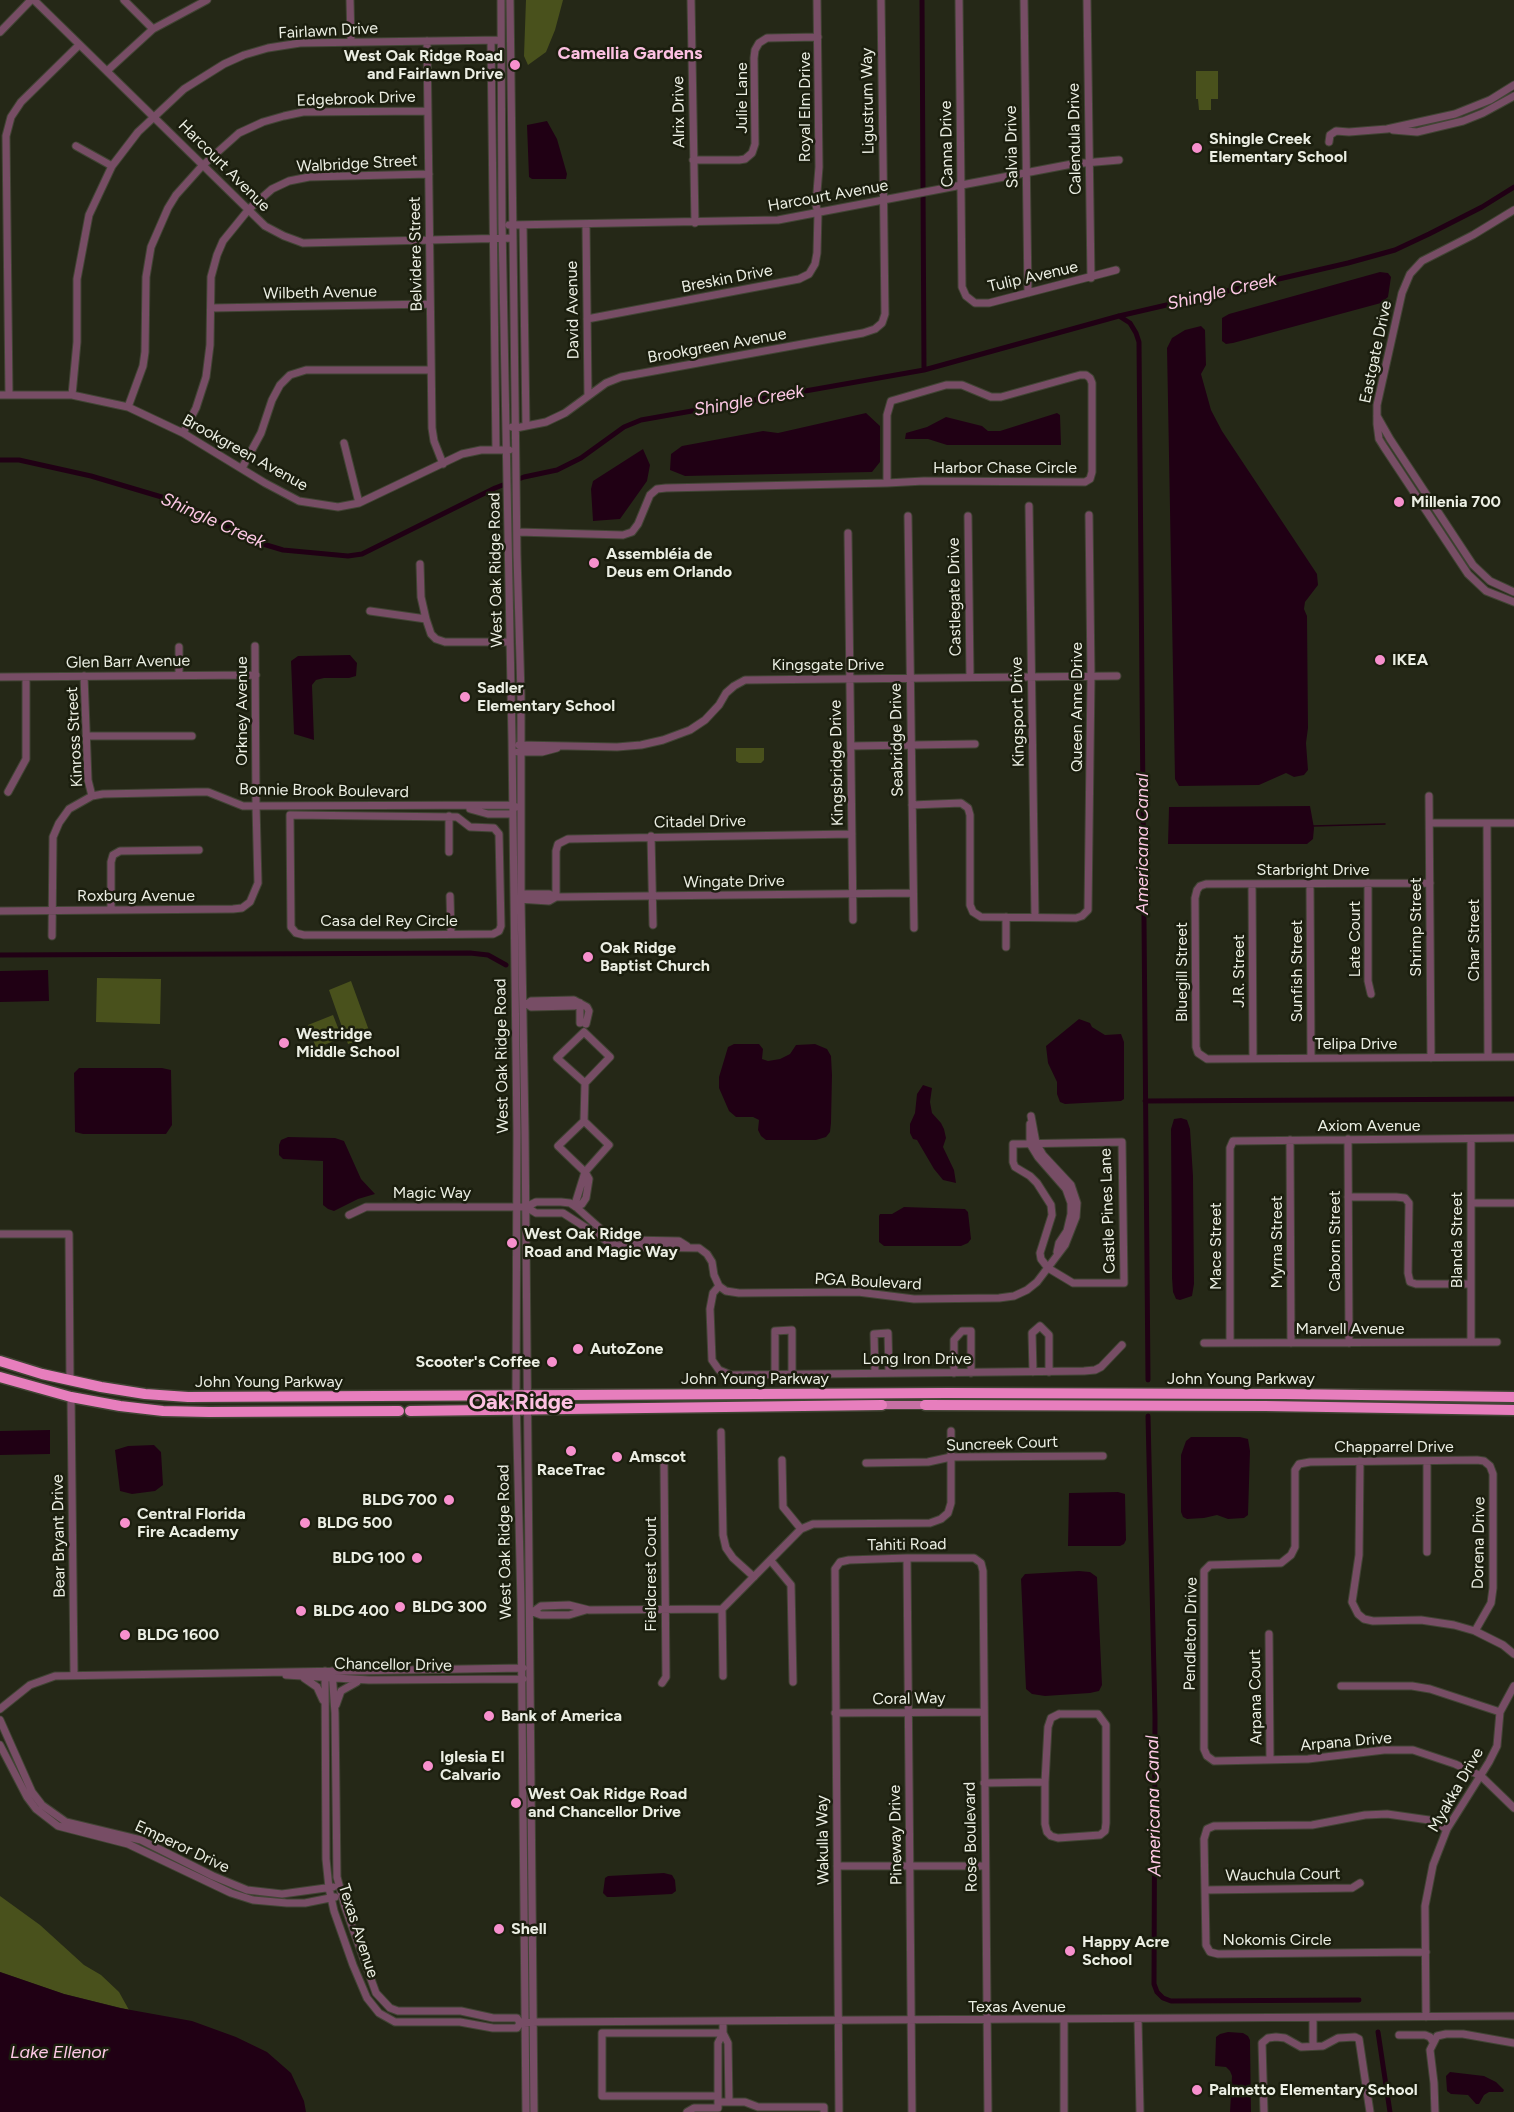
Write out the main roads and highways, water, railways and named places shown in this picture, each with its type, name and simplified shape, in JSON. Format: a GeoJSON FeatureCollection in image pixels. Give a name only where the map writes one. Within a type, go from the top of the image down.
{"type":"FeatureCollection","features":[{"type":"Feature","properties":{"kind":"highway","name":"John Young Parkway"},"geometry":{"type":"LineString","coordinates":[[0,1361],[70,1381],[101,1387],[144,1394],[188,1397],[947,1393],[1514,1397]]}},
{"type":"Feature","properties":{"kind":"highway","name":"John Young Parkway"},"geometry":{"type":"LineString","coordinates":[[0,1377],[71,1397],[120,1406],[185,1412],[399,1411]]}},
{"type":"Feature","properties":{"kind":"highway"},"geometry":{"type":"LineString","coordinates":[[39,1389],[56,1388],[70,1381]]}},
{"type":"Feature","properties":{"kind":"highway"},"geometry":{"type":"LineString","coordinates":[[71,1397],[84,1390],[101,1387]]}},
{"type":"Feature","properties":{"kind":"highway"},"geometry":{"type":"LineString","coordinates":[[925,1405],[940,1400],[947,1393]]}},
{"type":"Feature","properties":{"kind":"highway"},"geometry":{"type":"LineString","coordinates":[[1265,1406],[1271,1399],[1285,1394]]}},
{"type":"Feature","properties":{"kind":"highway","name":"John Young Parkway"},"geometry":{"type":"LineString","coordinates":[[925,1405],[1265,1406],[1514,1410]]}},
{"type":"Feature","properties":{"kind":"highway","name":"John Young Parkway"},"geometry":{"type":"LineString","coordinates":[[410,1411],[882,1406]]}},
{"type":"Feature","properties":{"kind":"main road","name":"John Young Parkway"},"geometry":{"type":"LineString","coordinates":[[882,1406],[925,1405]]}},
{"type":"Feature","properties":{"kind":"main road","name":"John Young Parkway"},"geometry":{"type":"LineString","coordinates":[[399,1411],[410,1411]]}},
{"type":"Feature","properties":{"kind":"water"},"geometry":{"type":"Polygon","coordinates":[[[547,121],[557,139],[567,174],[566,179],[532,179],[529,177],[527,125],[547,121]]]}},
{"type":"Feature","properties":{"kind":"water"},"geometry":{"type":"Polygon","coordinates":[[[1380,272],[1388,273],[1391,277],[1388,297],[1381,303],[1233,343],[1226,344],[1222,341],[1222,318],[1229,314],[1380,272]]]}},
{"type":"Feature","properties":{"kind":"water"},"geometry":{"type":"Polygon","coordinates":[[[1201,326],[1205,330],[1206,365],[1201,374],[1211,410],[1222,431],[1317,574],[1318,585],[1305,602],[1304,609],[1307,616],[1308,728],[1306,743],[1308,770],[1304,775],[1294,777],[1286,773],[1259,785],[1179,786],[1175,779],[1167,348],[1172,338],[1185,330],[1201,326]]]}},
{"type":"Feature","properties":{"kind":"water"},"geometry":{"type":"Polygon","coordinates":[[[866,413],[880,426],[880,462],[872,472],[685,476],[670,470],[671,454],[682,446],[763,431],[778,433],[866,413]]]}},
{"type":"Feature","properties":{"kind":"water"},"geometry":{"type":"Polygon","coordinates":[[[1057,413],[1060,415],[1061,445],[947,445],[928,439],[905,439],[906,433],[927,427],[946,417],[982,426],[988,431],[1000,431],[1057,413]]]}},
{"type":"Feature","properties":{"kind":"water"},"geometry":{"type":"Polygon","coordinates":[[[643,449],[650,465],[647,481],[620,519],[593,521],[591,489],[593,481],[643,449]]]}},
{"type":"Feature","properties":{"kind":"water"},"geometry":{"type":"Polygon","coordinates":[[[350,655],[357,663],[356,676],[324,678],[316,680],[312,685],[314,740],[294,734],[291,661],[298,656],[350,655]]]}},
{"type":"Feature","properties":{"kind":"water"},"geometry":{"type":"Polygon","coordinates":[[[1310,806],[1314,828],[1313,839],[1307,844],[1168,844],[1169,807],[1310,806]]]}},
{"type":"Feature","properties":{"kind":"water"},"geometry":{"type":"Polygon","coordinates":[[[48,970],[49,1001],[0,1002],[0,971],[48,970]]]}},
{"type":"Feature","properties":{"kind":"water"},"geometry":{"type":"Polygon","coordinates":[[[1079,1019],[1090,1023],[1092,1027],[1105,1035],[1121,1034],[1124,1042],[1124,1099],[1121,1101],[1065,1104],[1060,1102],[1057,1082],[1048,1063],[1046,1046],[1079,1019]]]}},
{"type":"Feature","properties":{"kind":"water"},"geometry":{"type":"Polygon","coordinates":[[[734,1044],[759,1044],[763,1049],[762,1059],[768,1061],[790,1054],[796,1045],[815,1044],[827,1049],[831,1056],[832,1075],[831,1123],[830,1132],[826,1137],[816,1140],[766,1140],[758,1130],[759,1120],[753,1117],[736,1117],[729,1111],[719,1088],[719,1077],[728,1047],[734,1044]]]}},
{"type":"Feature","properties":{"kind":"water"},"geometry":{"type":"Polygon","coordinates":[[[79,1068],[162,1068],[171,1070],[172,1125],[166,1134],[83,1134],[75,1132],[74,1073],[79,1068]]]}},
{"type":"Feature","properties":{"kind":"water"},"geometry":{"type":"Polygon","coordinates":[[[923,1085],[932,1088],[930,1102],[932,1113],[944,1129],[946,1138],[943,1147],[954,1170],[956,1183],[943,1180],[910,1133],[917,1094],[923,1085]]]}},
{"type":"Feature","properties":{"kind":"water"},"geometry":{"type":"Polygon","coordinates":[[[1174,1119],[1187,1120],[1190,1129],[1194,1284],[1192,1296],[1180,1300],[1176,1299],[1173,1292],[1172,1278],[1171,1129],[1174,1119]]]}},
{"type":"Feature","properties":{"kind":"water"},"geometry":{"type":"Polygon","coordinates":[[[288,1137],[335,1138],[344,1141],[361,1179],[375,1194],[358,1199],[334,1211],[328,1209],[323,1205],[323,1161],[283,1159],[279,1155],[279,1145],[281,1140],[288,1137]]]}},
{"type":"Feature","properties":{"kind":"water"},"geometry":{"type":"Polygon","coordinates":[[[904,1207],[965,1209],[968,1212],[971,1239],[961,1246],[884,1246],[879,1242],[880,1214],[892,1214],[904,1207]]]}},
{"type":"Feature","properties":{"kind":"water"},"geometry":{"type":"Polygon","coordinates":[[[50,1430],[50,1454],[0,1455],[0,1431],[50,1430]]]}},
{"type":"Feature","properties":{"kind":"water"},"geometry":{"type":"Polygon","coordinates":[[[1191,1437],[1248,1439],[1250,1451],[1248,1515],[1244,1518],[1228,1519],[1217,1515],[1187,1519],[1183,1517],[1181,1512],[1181,1455],[1186,1441],[1191,1437]]]}},
{"type":"Feature","properties":{"kind":"water"},"geometry":{"type":"Polygon","coordinates":[[[154,1445],[161,1452],[163,1485],[155,1491],[132,1494],[120,1491],[115,1450],[128,1446],[154,1445]]]}},
{"type":"Feature","properties":{"kind":"water"},"geometry":{"type":"Polygon","coordinates":[[[1118,1492],[1125,1494],[1126,1540],[1124,1544],[1120,1546],[1068,1546],[1069,1493],[1118,1492]]]}},
{"type":"Feature","properties":{"kind":"water"},"geometry":{"type":"Polygon","coordinates":[[[1090,1572],[1097,1577],[1102,1685],[1099,1691],[1090,1693],[1045,1696],[1032,1694],[1026,1689],[1021,1579],[1025,1574],[1090,1572]]]}},
{"type":"Feature","properties":{"kind":"water"},"geometry":{"type":"Polygon","coordinates":[[[664,1873],[672,1875],[675,1880],[676,1891],[672,1894],[607,1897],[603,1893],[605,1878],[608,1876],[664,1873]]]}},
{"type":"Feature","properties":{"kind":"water","name":"Lake Ellenor"},"geometry":{"type":"Polygon","coordinates":[[[0,1972],[64,1994],[120,2008],[192,2021],[236,2037],[267,2052],[291,2073],[304,2101],[306,2112],[0,2112],[0,1972]]]}},
{"type":"Feature","properties":{"kind":"water"},"geometry":{"type":"Polygon","coordinates":[[[1228,2032],[1243,2033],[1250,2040],[1251,2112],[1230,2112],[1232,2076],[1226,2067],[1215,2066],[1216,2037],[1228,2032]]]}},
{"type":"Feature","properties":{"kind":"water"},"geometry":{"type":"Polygon","coordinates":[[[1450,2072],[1484,2076],[1496,2082],[1504,2090],[1503,2092],[1489,2092],[1484,2095],[1479,2104],[1476,2104],[1468,2095],[1451,2094],[1447,2091],[1446,2076],[1450,2072]]]}},
{"type":"Feature","properties":{"kind":"waterway"},"geometry":{"type":"LineString","coordinates":[[922,0],[924,370]]}},
{"type":"Feature","properties":{"kind":"waterway","name":"Shingle Creek"},"geometry":{"type":"LineString","coordinates":[[0,460],[19,460],[91,476],[165,498],[205,514],[253,541],[283,550],[348,556],[362,554],[495,488],[524,477],[557,470],[581,458],[624,427],[641,420],[924,370],[1119,316],[1348,263],[1395,250],[1482,207],[1514,187]]}},
{"type":"Feature","properties":{"kind":"waterway","name":"Americana Canal"},"geometry":{"type":"LineString","coordinates":[[1119,316],[1130,323],[1139,342],[1148,1380]]}},
{"type":"Feature","properties":{"kind":"waterway"},"geometry":{"type":"LineString","coordinates":[[1313,826],[1385,824]]}},
{"type":"Feature","properties":{"kind":"waterway"},"geometry":{"type":"LineString","coordinates":[[0,955],[470,953],[488,955],[506,965]]}},
{"type":"Feature","properties":{"kind":"waterway"},"geometry":{"type":"LineString","coordinates":[[1145,1101],[1514,1099]]}},
{"type":"Feature","properties":{"kind":"waterway","name":"Americana Canal"},"geometry":{"type":"LineString","coordinates":[[1148,1416],[1155,1717],[1154,1984],[1157,1992],[1163,1998],[1171,2001],[1359,2000]]}},
{"type":"Feature","properties":{"kind":"waterway"},"geometry":{"type":"LineString","coordinates":[[1378,2032],[1390,2112]]}},
{"type":"Feature","properties":{"kind":"place","name":"West Oak Ridge Road and Fairlawn Drive"},"geometry":{"type":"Point","coordinates":[515,65]}},
{"type":"Feature","properties":{"kind":"place","name":"Shingle Creek Elementary School"},"geometry":{"type":"Point","coordinates":[1197,148]}},
{"type":"Feature","properties":{"kind":"place","name":"Millenia 700"},"geometry":{"type":"Point","coordinates":[1399,502]}},
{"type":"Feature","properties":{"kind":"place","name":"Assembléia de Deus em Orlando"},"geometry":{"type":"Point","coordinates":[594,563]}},
{"type":"Feature","properties":{"kind":"place","name":"IKEA"},"geometry":{"type":"Point","coordinates":[1380,660]}},
{"type":"Feature","properties":{"kind":"place","name":"Sadler Elementary School"},"geometry":{"type":"Point","coordinates":[465,697]}},
{"type":"Feature","properties":{"kind":"place","name":"Oak Ridge Baptist Church"},"geometry":{"type":"Point","coordinates":[588,957]}},
{"type":"Feature","properties":{"kind":"place","name":"Westridge Middle School"},"geometry":{"type":"Point","coordinates":[284,1043]}},
{"type":"Feature","properties":{"kind":"place","name":"West Oak Ridge Road and Magic Way"},"geometry":{"type":"Point","coordinates":[512,1243]}},
{"type":"Feature","properties":{"kind":"place","name":"AutoZone"},"geometry":{"type":"Point","coordinates":[578,1349]}},
{"type":"Feature","properties":{"kind":"place","name":"Scooter's Coffee"},"geometry":{"type":"Point","coordinates":[552,1362]}},
{"type":"Feature","properties":{"kind":"place","name":"RaceTrac"},"geometry":{"type":"Point","coordinates":[571,1451]}},
{"type":"Feature","properties":{"kind":"place","name":"Amscot"},"geometry":{"type":"Point","coordinates":[617,1457]}},
{"type":"Feature","properties":{"kind":"place","name":"BLDG 700"},"geometry":{"type":"Point","coordinates":[449,1500]}},
{"type":"Feature","properties":{"kind":"place","name":"Central Florida Fire Academy"},"geometry":{"type":"Point","coordinates":[125,1523]}},
{"type":"Feature","properties":{"kind":"place","name":"BLDG 500"},"geometry":{"type":"Point","coordinates":[305,1523]}},
{"type":"Feature","properties":{"kind":"place","name":"BLDG 100"},"geometry":{"type":"Point","coordinates":[417,1558]}},
{"type":"Feature","properties":{"kind":"place","name":"BLDG 300"},"geometry":{"type":"Point","coordinates":[400,1607]}},
{"type":"Feature","properties":{"kind":"place","name":"BLDG 400"},"geometry":{"type":"Point","coordinates":[301,1611]}},
{"type":"Feature","properties":{"kind":"place","name":"BLDG 1600"},"geometry":{"type":"Point","coordinates":[125,1635]}},
{"type":"Feature","properties":{"kind":"place","name":"Bank of America"},"geometry":{"type":"Point","coordinates":[489,1716]}},
{"type":"Feature","properties":{"kind":"place","name":"Iglesia El Calvario"},"geometry":{"type":"Point","coordinates":[428,1766]}},
{"type":"Feature","properties":{"kind":"place","name":"West Oak Ridge Road and Chancellor Drive"},"geometry":{"type":"Point","coordinates":[516,1803]}},
{"type":"Feature","properties":{"kind":"place","name":"Shell"},"geometry":{"type":"Point","coordinates":[499,1929]}},
{"type":"Feature","properties":{"kind":"place","name":"Happy Acre School"},"geometry":{"type":"Point","coordinates":[1070,1951]}},
{"type":"Feature","properties":{"kind":"place","name":"Palmetto Elementary School"},"geometry":{"type":"Point","coordinates":[1197,2090]}},
{"type":"Feature","properties":{"kind":"district","name":"Camellia Gardens"},"geometry":{"type":"Point","coordinates":[630,54]}},
{"type":"Feature","properties":{"kind":"district","name":"Oak Ridge"},"geometry":{"type":"Point","coordinates":[521,1403]}}]}
